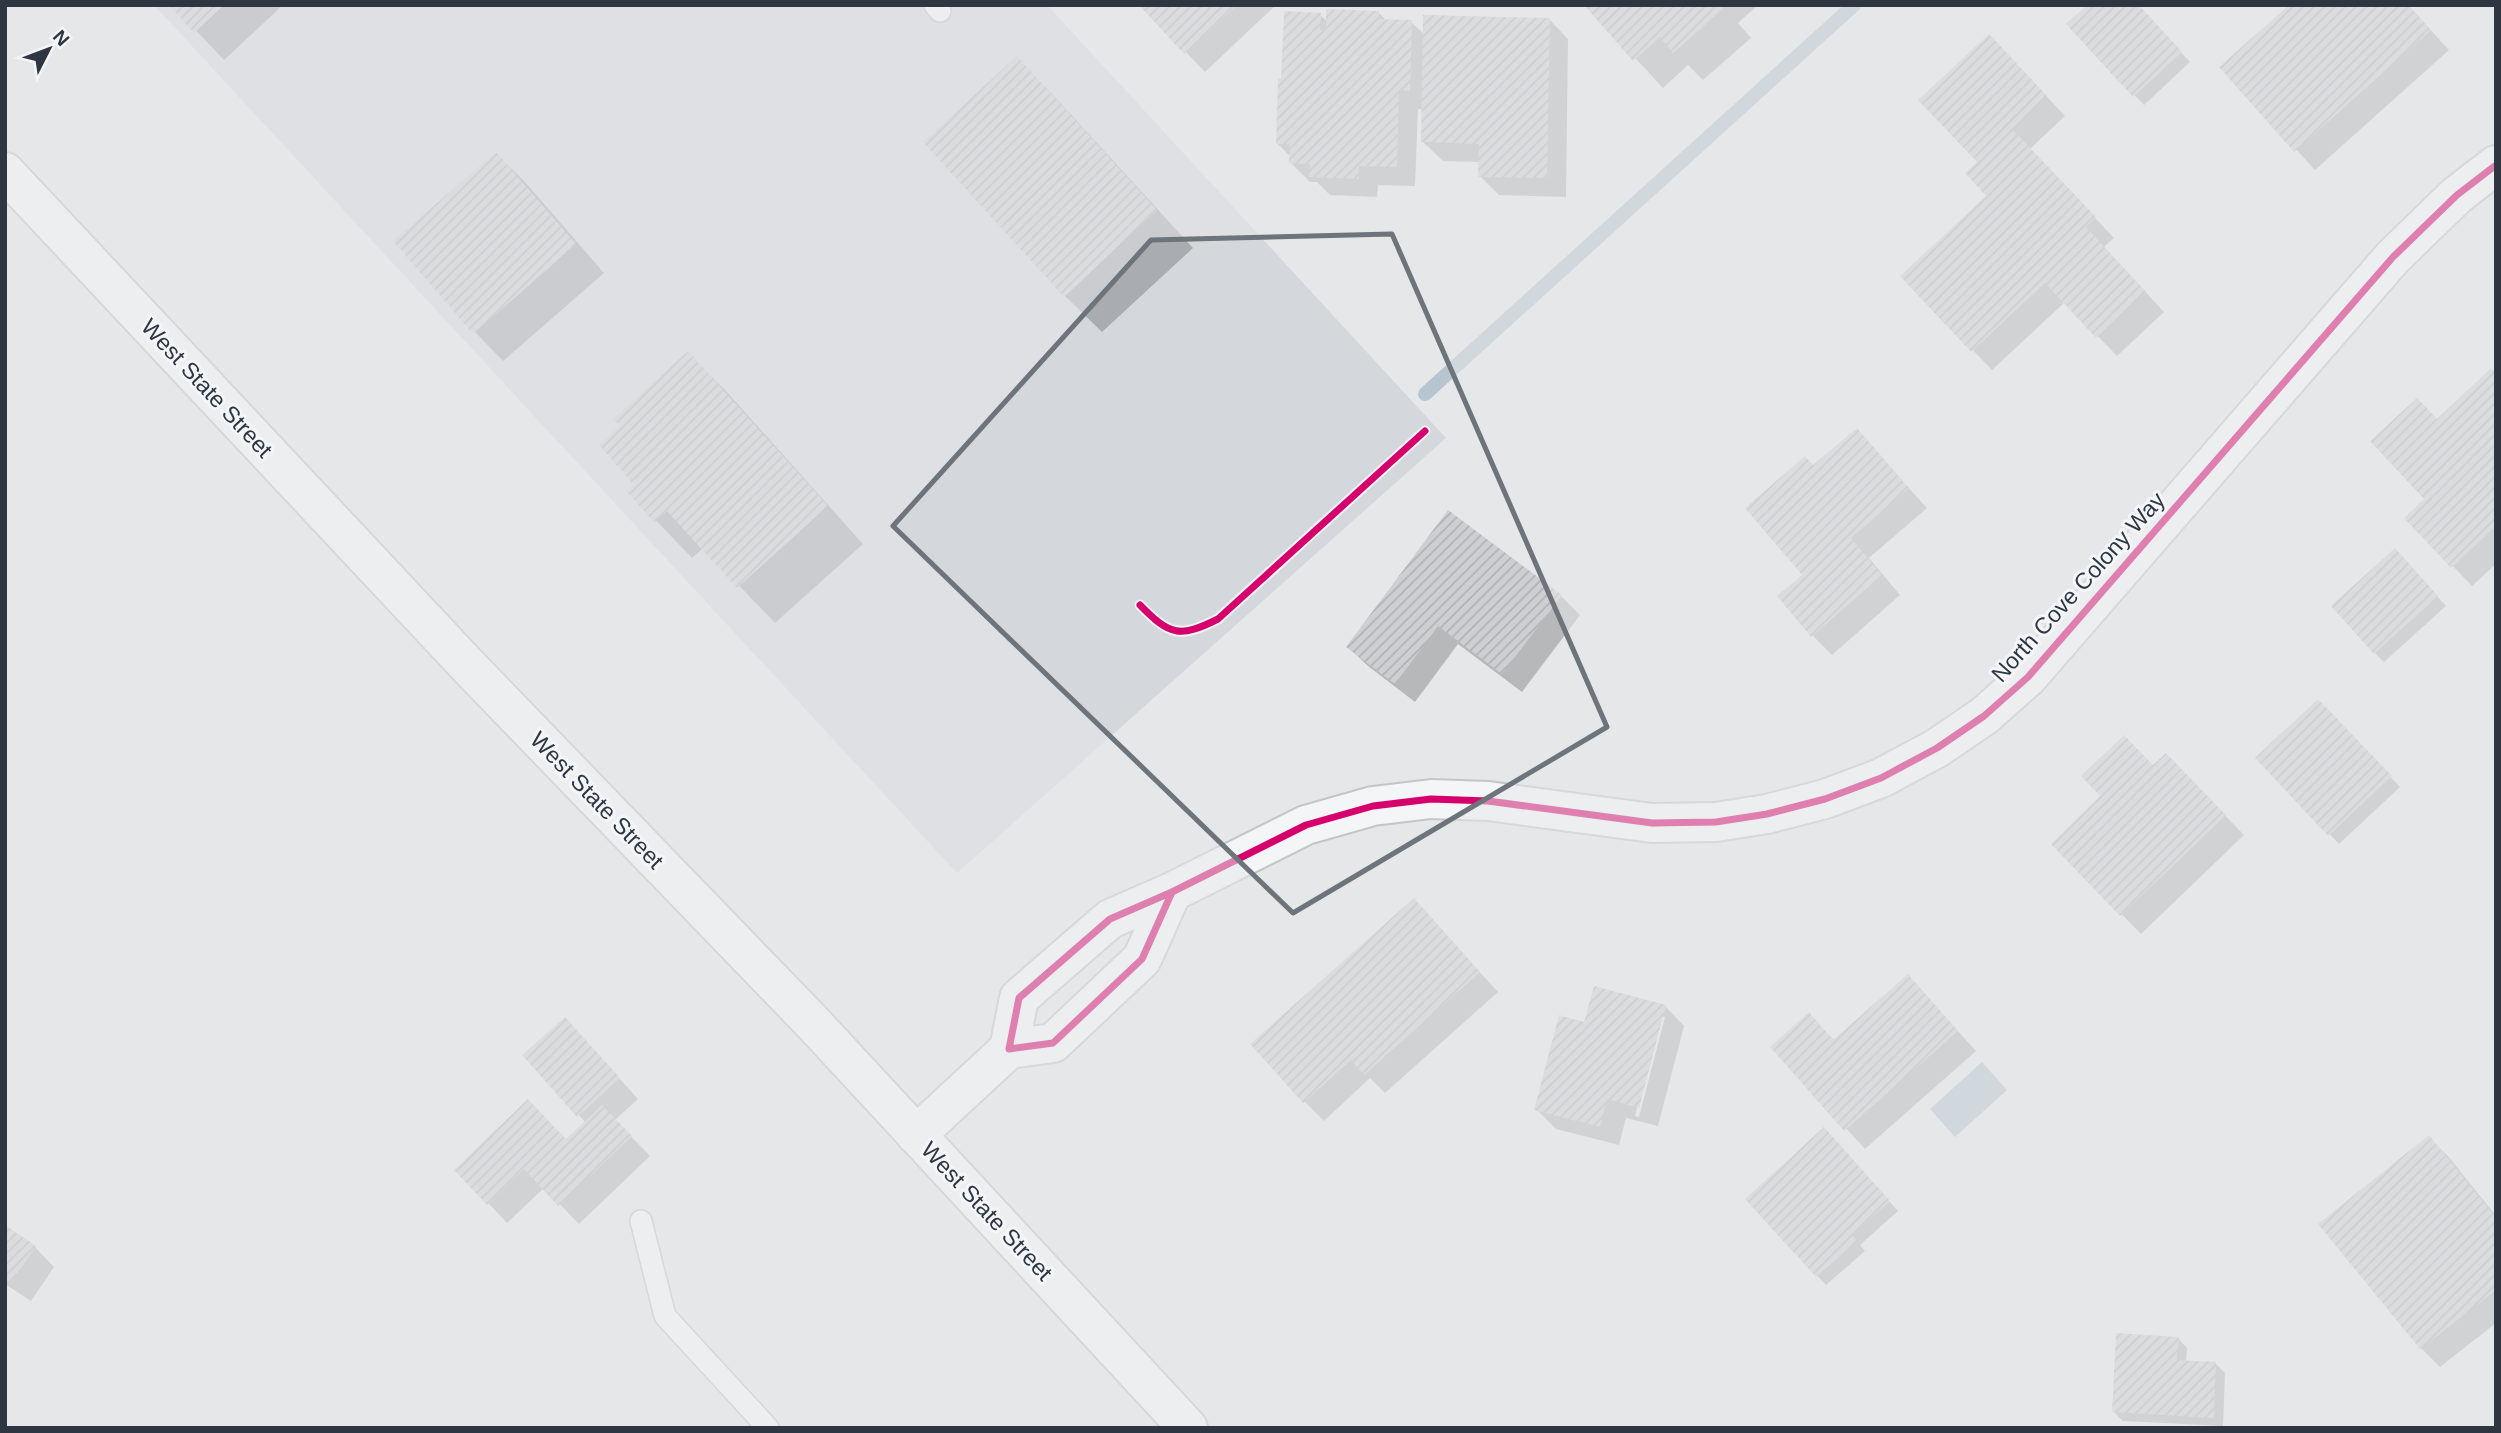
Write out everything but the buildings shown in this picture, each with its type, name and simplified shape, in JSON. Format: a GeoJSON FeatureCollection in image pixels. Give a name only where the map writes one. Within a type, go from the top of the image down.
{"type":"FeatureCollection","features":[{"type":"Feature","properties":{"kind":"main road","name":"West State Street"},"geometry":{"type":"LineString","coordinates":[[5,172],[468,666],[803,1014],[1188,1428]]}},
{"type":"Feature","properties":{"kind":"street","name":"North Cove Colony Way"},"geometry":{"type":"LineString","coordinates":[[1009,1049],[1019,998],[1110,919],[1172,892],[1306,825],[1373,806],[1430,799],[1488,801],[1652,822],[1716,821],[1768,814],[1825,799],[1881,778],[1937,748],[1984,716],[2028,677],[2393,257],[2457,195],[2496,165]]}},
{"type":"Feature","properties":{"kind":"street"},"geometry":{"type":"LineString","coordinates":[[916,1135],[1009,1049],[1053,1043],[1142,960],[1172,892]]}},
{"type":"Feature","properties":{"kind":"lane"},"geometry":{"type":"LineString","coordinates":[[641,1221],[665,1316],[768,1428]]}},
{"type":"Feature","properties":{"kind":"highlighted area"},"geometry":{"type":"Polygon","coordinates":[[[1392,234],[1607,727],[1293,913],[893,526],[1151,240],[1392,234]]]}},
{"type":"Feature","properties":{"kind":"shaded area"},"geometry":{"type":"Polygon","coordinates":[[[154,5],[1047,5],[1446,438],[957,873],[154,5]]]}},
{"type":"Feature","properties":{"kind":"shaded area"},"geometry":{"type":"Polygon","coordinates":[[[1982,1062],[2007,1090],[1955,1137],[1930,1109],[1982,1062]]]}},
{"type":"Feature","properties":{"kind":"waterway"},"geometry":{"type":"LineString","coordinates":[[1425,394],[1854,5]]}},
{"type":"Feature","properties":{"kind":"cycle path"},"geometry":{"type":"LineString","coordinates":[[1172,892],[1142,959],[1053,1043],[1009,1049],[1019,998],[1110,919],[1172,892],[1306,825],[1373,806],[1431,799],[1488,801],[1652,823],[1716,822],[1767,814],[1825,799],[1881,778],[1937,748],[1984,716],[2028,677],[2393,257],[2457,195],[2496,165]]}},
{"type":"Feature","properties":{"kind":"cycle path"},"geometry":{"type":"LineString","coordinates":[[1140,605],[1160,623],[1176,631],[1194,629],[1218,619],[1425,431]]}}]}
